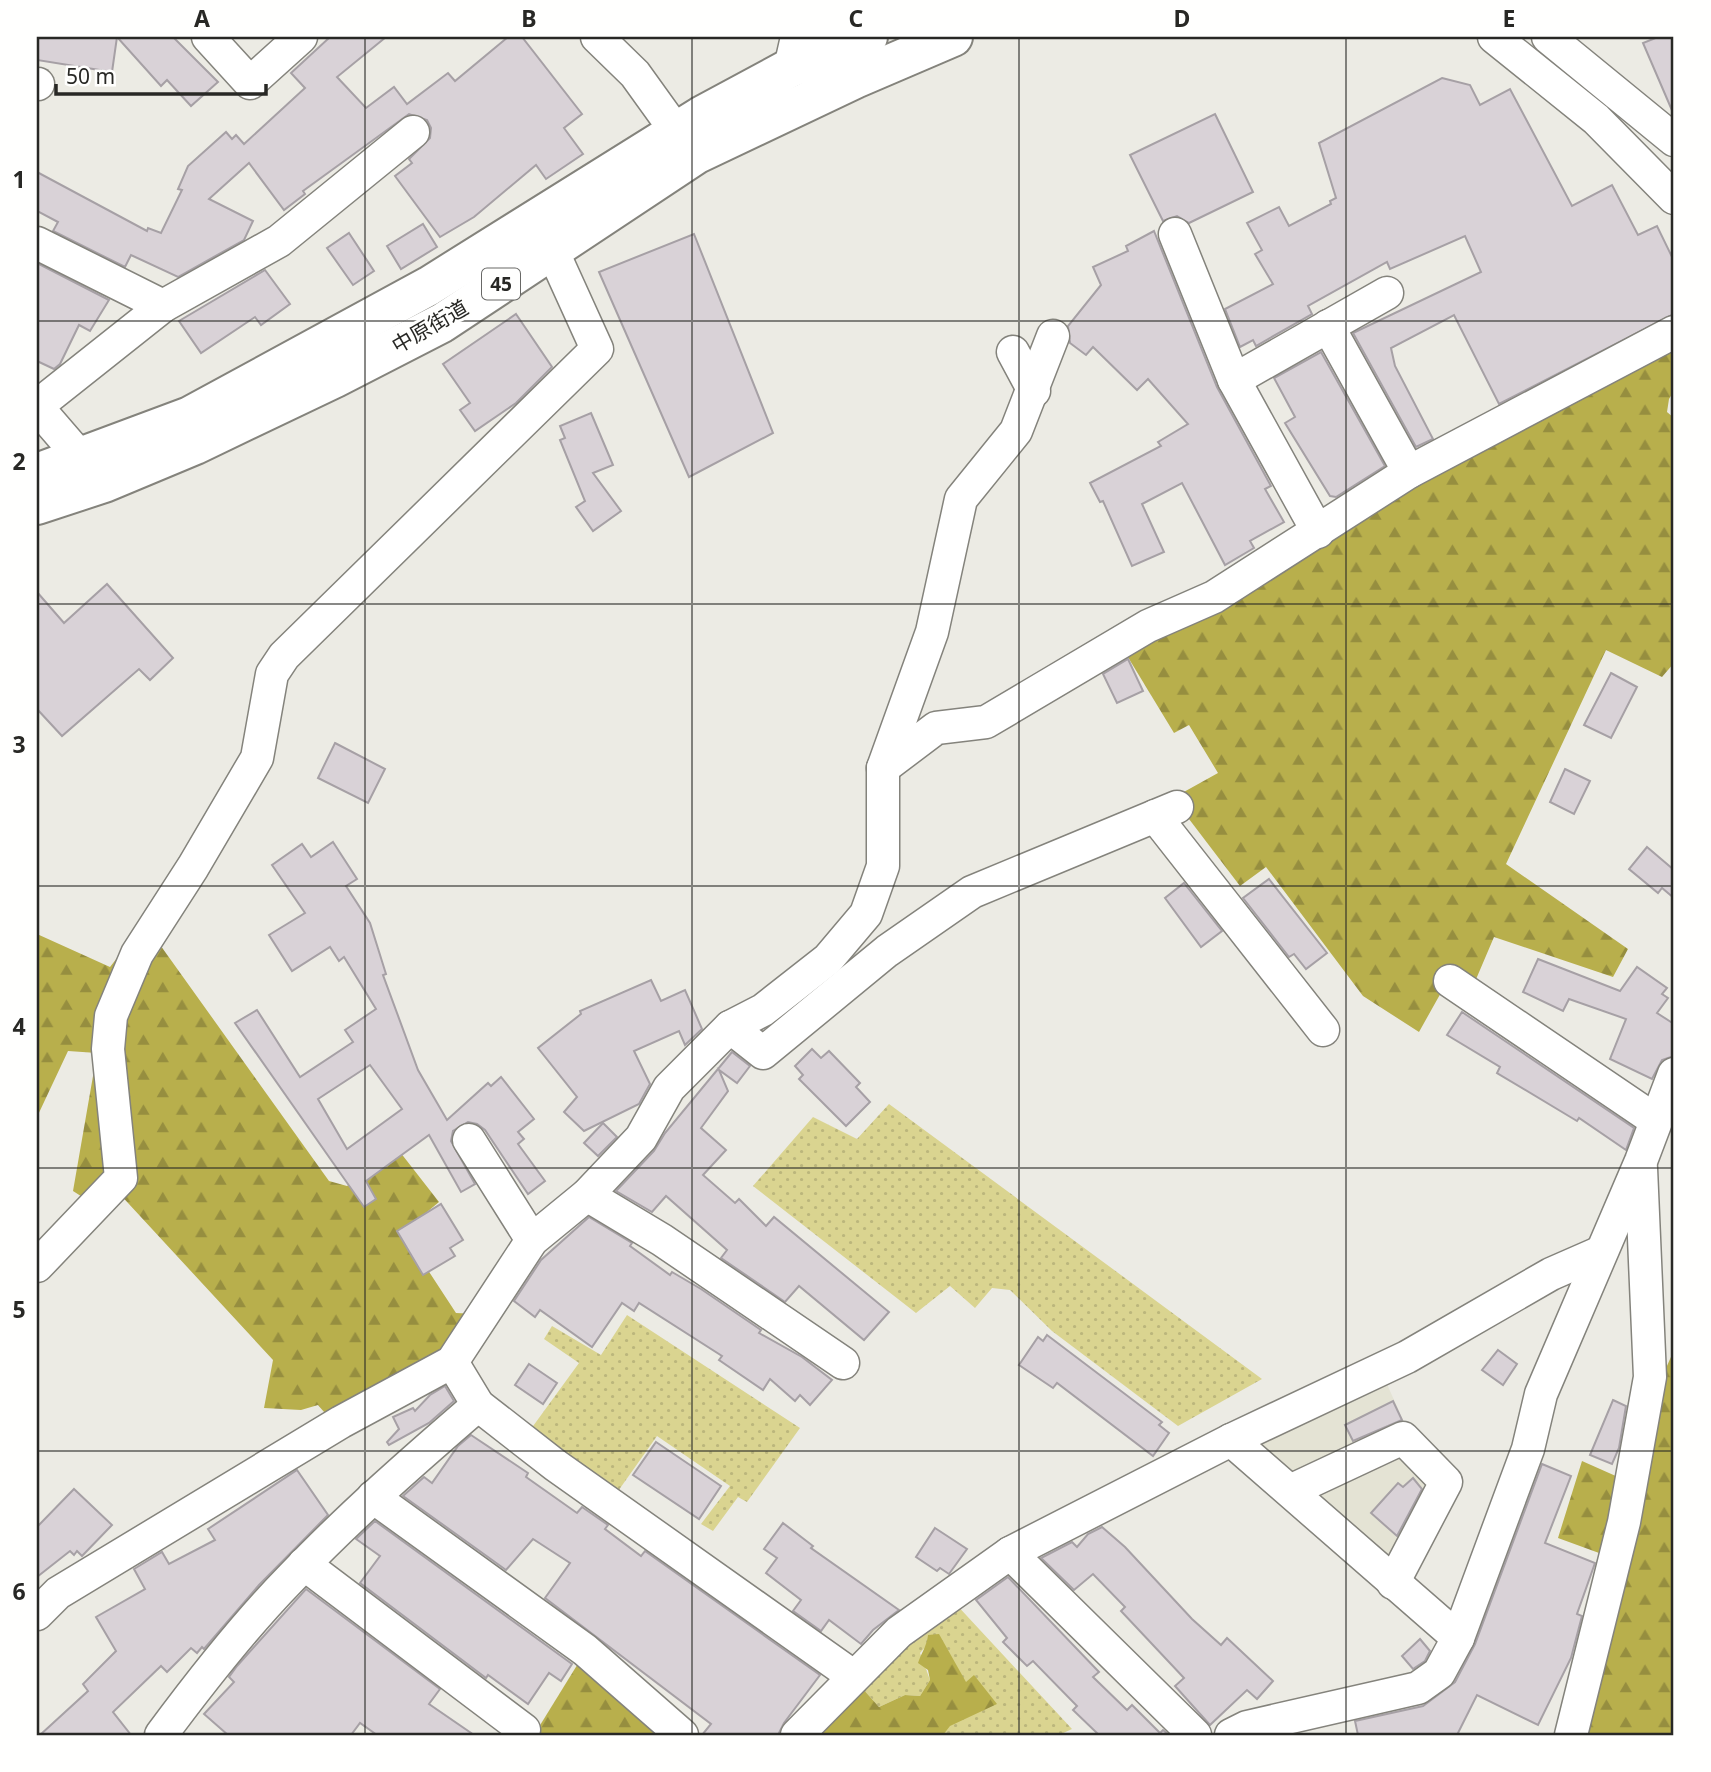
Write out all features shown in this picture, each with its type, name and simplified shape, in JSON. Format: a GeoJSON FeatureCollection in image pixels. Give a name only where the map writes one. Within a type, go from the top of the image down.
{"type":"FeatureCollection","features":[{"type":"Feature","properties":{"kind":"main road","name":"中原街道"},"geometry":{"type":"LineString","coordinates":[[37,505],[104,482],[195,445],[442,323],[542,235],[676,131],[794,52],[867,37]]}},
{"type":"Feature","properties":{"kind":"main road","name":"中原街道"},"geometry":{"type":"LineString","coordinates":[[37,473],[190,416],[429,286],[542,235],[697,155],[855,79],[953,37]]}},
{"type":"Feature","properties":{"kind":"street"},"geometry":{"type":"LineString","coordinates":[[208,37],[250,83],[301,37]]}},
{"type":"Feature","properties":{"kind":"street"},"geometry":{"type":"LineString","coordinates":[[597,37],[635,74],[676,131]]}},
{"type":"Feature","properties":{"kind":"street"},"geometry":{"type":"LineString","coordinates":[[1494,37],[1596,119],[1674,198]]}},
{"type":"Feature","properties":{"kind":"street"},"geometry":{"type":"LineString","coordinates":[[1548,37],[1674,140]]}},
{"type":"Feature","properties":{"kind":"street"},"geometry":{"type":"LineString","coordinates":[[81,458],[37,406],[163,306],[279,241],[413,132]]}},
{"type":"Feature","properties":{"kind":"street"},"geometry":{"type":"LineString","coordinates":[[1175,234],[1234,380],[1318,532]]}},
{"type":"Feature","properties":{"kind":"street"},"geometry":{"type":"LineString","coordinates":[[37,1266],[121,1178],[108,1049],[111,1016],[137,954],[193,867],[257,758],[272,674],[284,656],[597,349],[542,235]]}},
{"type":"Feature","properties":{"kind":"street"},"geometry":{"type":"LineString","coordinates":[[37,243],[163,306]]}},
{"type":"Feature","properties":{"kind":"street"},"geometry":{"type":"LineString","coordinates":[[1234,380],[1387,293]]}},
{"type":"Feature","properties":{"kind":"street"},"geometry":{"type":"LineString","coordinates":[[1328,326],[1409,472]]}},
{"type":"Feature","properties":{"kind":"street"},"geometry":{"type":"LineString","coordinates":[[883,768],[936,727],[986,722],[1149,626],[1214,597],[1409,472],[1674,332]]}},
{"type":"Feature","properties":{"kind":"street"},"geometry":{"type":"LineString","coordinates":[[37,1614],[70,1586],[341,1422],[452,1362],[532,1240],[587,1195],[641,1138],[669,1088],[730,1027],[763,1010],[828,958],[866,915],[883,866],[883,768],[932,632],[961,499],[1016,431],[1034,391],[1053,336]]}},
{"type":"Feature","properties":{"kind":"street"},"geometry":{"type":"LineString","coordinates":[[1013,352],[1034,391]]}},
{"type":"Feature","properties":{"kind":"street"},"geometry":{"type":"LineString","coordinates":[[730,1027],[763,1053],[887,951],[972,892],[1166,812],[1323,1030]]}},
{"type":"Feature","properties":{"kind":"street"},"geometry":{"type":"LineString","coordinates":[[1450,981],[1655,1120]]}},
{"type":"Feature","properties":{"kind":"street"},"geometry":{"type":"LineString","coordinates":[[1231,1735],[1258,1724],[1418,1688],[1438,1673],[1458,1638],[1528,1449],[1541,1394],[1641,1161],[1674,1074]]}},
{"type":"Feature","properties":{"kind":"street"},"geometry":{"type":"LineString","coordinates":[[469,1140],[532,1240]]}},
{"type":"Feature","properties":{"kind":"street"},"geometry":{"type":"LineString","coordinates":[[1571,1735],[1624,1522],[1650,1377],[1641,1161]]}},
{"type":"Feature","properties":{"kind":"street"},"geometry":{"type":"LineString","coordinates":[[587,1195],[662,1240],[843,1363]]}},
{"type":"Feature","properties":{"kind":"street"},"geometry":{"type":"LineString","coordinates":[[797,1735],[899,1632],[1010,1553],[1231,1440],[1407,1357],[1551,1274],[1599,1254]]}},
{"type":"Feature","properties":{"kind":"street"},"geometry":{"type":"LineString","coordinates":[[1650,1377],[1674,1350]]}},
{"type":"Feature","properties":{"kind":"street"},"geometry":{"type":"LineString","coordinates":[[452,1362],[478,1405],[555,1465],[853,1676]]}},
{"type":"Feature","properties":{"kind":"street"},"geometry":{"type":"LineString","coordinates":[[162,1735],[206,1674],[304,1564],[373,1497],[478,1405]]}},
{"type":"Feature","properties":{"kind":"street"},"geometry":{"type":"LineString","coordinates":[[1292,1490],[1403,1437],[1446,1482],[1393,1583]]}},
{"type":"Feature","properties":{"kind":"street"},"geometry":{"type":"LineString","coordinates":[[1231,1440],[1292,1490],[1393,1583],[1458,1638]]}},
{"type":"Feature","properties":{"kind":"street"},"geometry":{"type":"LineString","coordinates":[[373,1497],[585,1650],[682,1735]]}},
{"type":"Feature","properties":{"kind":"street"},"geometry":{"type":"LineString","coordinates":[[1010,1553],[1195,1735]]}},
{"type":"Feature","properties":{"kind":"street"},"geometry":{"type":"LineString","coordinates":[[304,1564],[524,1730]]}},
{"type":"Feature","properties":{"kind":"shaded area"},"geometry":{"type":"Polygon","coordinates":[[[889,1104],[1262,1379],[1178,1426],[1052,1331],[1010,1290],[992,1288],[975,1308],[950,1286],[916,1313],[753,1186],[813,1117],[857,1139],[889,1104]]]}},
{"type":"Feature","properties":{"kind":"shaded area"},"geometry":{"type":"Polygon","coordinates":[[[627,1315],[800,1428],[747,1502],[738,1497],[713,1531],[701,1524],[730,1486],[657,1436],[616,1494],[528,1433],[579,1363],[544,1339],[552,1326],[601,1355],[627,1315]]]}},
{"type":"Feature","properties":{"kind":"shaded area"},"geometry":{"type":"Polygon","coordinates":[[[1386,1382],[1407,1429],[1297,1474],[1261,1446],[1261,1437],[1386,1382]]]}},
{"type":"Feature","properties":{"kind":"shaded area"},"geometry":{"type":"Polygon","coordinates":[[[1398,1450],[1436,1484],[1390,1565],[1312,1490],[1398,1450]]]}},
{"type":"Feature","properties":{"kind":"shaded area"},"geometry":{"type":"Polygon","coordinates":[[[954,1602],[1072,1729],[1059,1735],[943,1735],[974,1676],[966,1683],[927,1645],[920,1653],[930,1680],[920,1696],[905,1695],[879,1707],[863,1689],[869,1667],[954,1602]]]}},
{"type":"Feature","properties":{"kind":"green space"},"geometry":{"type":"Polygon","coordinates":[[[1674,348],[1674,391],[1669,399],[1667,412],[1674,418],[1674,663],[1662,677],[1606,650],[1506,864],[1628,949],[1613,977],[1494,937],[1474,984],[1452,973],[1419,1032],[1363,996],[1266,867],[1240,886],[1173,798],[1218,773],[1189,725],[1174,733],[1123,649],[1410,476],[1674,348]]]}},
{"type":"Feature","properties":{"kind":"green space"},"geometry":{"type":"Polygon","coordinates":[[[138,931],[153,935],[329,1181],[347,1186],[400,1152],[439,1202],[403,1232],[456,1313],[477,1314],[447,1357],[331,1420],[318,1405],[301,1410],[264,1408],[273,1360],[116,1190],[98,1207],[73,1191],[97,1053],[68,1051],[37,1117],[37,934],[110,967],[138,931]]]}},
{"type":"Feature","properties":{"kind":"green space"},"geometry":{"type":"Polygon","coordinates":[[[1674,1350],[1674,1735],[1561,1735],[1610,1557],[1558,1538],[1582,1461],[1618,1477],[1674,1350]]]}},
{"type":"Feature","properties":{"kind":"green space"},"geometry":{"type":"Polygon","coordinates":[[[939,1634],[966,1682],[974,1675],[997,1704],[950,1726],[943,1735],[806,1735],[863,1689],[879,1707],[905,1695],[920,1696],[930,1680],[928,1670],[918,1663],[928,1635],[939,1634]]]}},
{"type":"Feature","properties":{"kind":"green space"},"geometry":{"type":"Polygon","coordinates":[[[579,1662],[670,1735],[534,1735],[579,1662]]]}},
{"type":"Feature","properties":{"kind":"building"},"geometry":{"type":"Polygon","coordinates":[[[37,37],[117,37],[112,72],[37,60],[37,37]]]}},
{"type":"Feature","properties":{"kind":"building"},"geometry":{"type":"Polygon","coordinates":[[[117,37],[173,37],[218,82],[191,106],[167,80],[161,86],[117,37]]]}},
{"type":"Feature","properties":{"kind":"building"},"geometry":{"type":"Polygon","coordinates":[[[330,37],[386,37],[337,77],[366,108],[394,87],[407,104],[448,73],[455,81],[508,37],[522,37],[582,114],[564,128],[583,154],[546,179],[536,165],[474,217],[440,237],[395,176],[412,163],[409,159],[430,138],[431,128],[427,120],[409,114],[303,191],[305,194],[284,210],[249,163],[209,199],[253,221],[244,240],[178,277],[131,255],[125,267],[53,231],[58,222],[37,211],[37,172],[147,231],[148,228],[161,233],[182,190],[178,189],[188,166],[226,132],[232,139],[236,135],[244,144],[305,88],[291,73],[330,37]]]}},
{"type":"Feature","properties":{"kind":"building"},"geometry":{"type":"Polygon","coordinates":[[[1658,37],[1674,37],[1674,115],[1643,43],[1658,37]]]}},
{"type":"Feature","properties":{"kind":"building"},"geometry":{"type":"Polygon","coordinates":[[[1442,78],[1470,85],[1480,105],[1510,89],[1572,206],[1612,185],[1638,235],[1657,226],[1674,261],[1674,314],[1499,404],[1454,315],[1391,348],[1395,366],[1433,439],[1416,447],[1353,333],[1481,272],[1465,236],[1390,269],[1387,262],[1308,306],[1312,314],[1256,346],[1253,340],[1240,347],[1225,309],[1273,284],[1255,254],[1262,250],[1247,223],[1279,207],[1289,226],[1331,204],[1330,201],[1336,198],[1319,143],[1442,78]]]}},
{"type":"Feature","properties":{"kind":"building"},"geometry":{"type":"Polygon","coordinates":[[[1215,114],[1253,192],[1189,223],[1177,216],[1163,221],[1130,155],[1215,114]]]}},
{"type":"Feature","properties":{"kind":"building"},"geometry":{"type":"Polygon","coordinates":[[[423,224],[437,247],[401,269],[387,246],[423,224]]]}},
{"type":"Feature","properties":{"kind":"building"},"geometry":{"type":"Polygon","coordinates":[[[1154,231],[1217,387],[1271,486],[1265,489],[1284,522],[1250,541],[1254,548],[1225,565],[1182,483],[1142,504],[1164,552],[1132,566],[1103,501],[1100,502],[1090,483],[1161,446],[1158,442],[1188,424],[1148,379],[1137,390],[1093,347],[1086,355],[1070,343],[1068,326],[1101,285],[1093,267],[1128,251],[1126,246],[1154,231]]]}},
{"type":"Feature","properties":{"kind":"building"},"geometry":{"type":"Polygon","coordinates":[[[349,233],[374,271],[353,285],[327,248],[349,233]]]}},
{"type":"Feature","properties":{"kind":"building"},"geometry":{"type":"Polygon","coordinates":[[[694,234],[773,433],[689,477],[599,272],[694,234]]]}},
{"type":"Feature","properties":{"kind":"building"},"geometry":{"type":"Polygon","coordinates":[[[37,263],[109,300],[90,331],[79,325],[60,364],[54,369],[37,361],[37,263]]]}},
{"type":"Feature","properties":{"kind":"building"},"geometry":{"type":"Polygon","coordinates":[[[265,270],[290,304],[261,325],[255,317],[201,353],[179,321],[265,270]]]}},
{"type":"Feature","properties":{"kind":"building"},"geometry":{"type":"Polygon","coordinates":[[[516,314],[552,367],[516,403],[475,431],[460,410],[470,403],[443,364],[516,314]]]}},
{"type":"Feature","properties":{"kind":"building"},"geometry":{"type":"Polygon","coordinates":[[[1321,352],[1385,466],[1336,497],[1330,496],[1285,423],[1295,417],[1274,378],[1321,352]]]}},
{"type":"Feature","properties":{"kind":"building"},"geometry":{"type":"Polygon","coordinates":[[[591,413],[613,465],[593,473],[621,511],[593,531],[576,507],[585,501],[560,440],[565,438],[560,426],[591,413]]]}},
{"type":"Feature","properties":{"kind":"building"},"geometry":{"type":"Polygon","coordinates":[[[107,584],[173,658],[150,680],[139,669],[62,736],[37,709],[37,592],[64,623],[107,584]]]}},
{"type":"Feature","properties":{"kind":"building"},"geometry":{"type":"Polygon","coordinates":[[[1128,659],[1143,691],[1117,703],[1103,674],[1128,659]]]}},
{"type":"Feature","properties":{"kind":"building"},"geometry":{"type":"Polygon","coordinates":[[[1611,673],[1637,687],[1611,738],[1584,725],[1611,673]]]}},
{"type":"Feature","properties":{"kind":"building"},"geometry":{"type":"Polygon","coordinates":[[[335,743],[385,769],[368,803],[318,778],[335,743]]]}},
{"type":"Feature","properties":{"kind":"building"},"geometry":{"type":"Polygon","coordinates":[[[1565,769],[1590,781],[1574,814],[1550,802],[1565,769]]]}},
{"type":"Feature","properties":{"kind":"building"},"geometry":{"type":"Polygon","coordinates":[[[333,842],[357,879],[346,886],[370,923],[386,974],[383,975],[418,1070],[447,1120],[488,1083],[491,1086],[501,1077],[534,1119],[518,1132],[524,1139],[518,1144],[545,1181],[528,1194],[485,1130],[468,1122],[453,1131],[451,1141],[475,1184],[461,1192],[429,1135],[366,1181],[376,1199],[364,1207],[235,1023],[257,1010],[300,1077],[353,1042],[345,1030],[376,1009],[344,957],[339,961],[330,947],[292,971],[269,935],[305,913],[272,865],[302,844],[311,857],[333,842]],[[370,1065],[318,1099],[347,1149],[402,1109],[370,1065]]]}},
{"type":"Feature","properties":{"kind":"building"},"geometry":{"type":"Polygon","coordinates":[[[1647,847],[1674,870],[1674,898],[1662,888],[1658,893],[1629,869],[1647,847]]]}},
{"type":"Feature","properties":{"kind":"building"},"geometry":{"type":"Polygon","coordinates":[[[1269,879],[1327,953],[1306,969],[1294,954],[1289,957],[1243,898],[1269,879]]]}},
{"type":"Feature","properties":{"kind":"building"},"geometry":{"type":"Polygon","coordinates":[[[1184,883],[1222,931],[1201,947],[1165,898],[1184,883]]]}},
{"type":"Feature","properties":{"kind":"building"},"geometry":{"type":"Polygon","coordinates":[[[1538,959],[1620,991],[1637,967],[1667,988],[1662,994],[1668,998],[1657,1013],[1674,1024],[1674,1056],[1662,1060],[1652,1079],[1610,1059],[1626,1019],[1569,999],[1563,1011],[1523,992],[1538,959]]]}},
{"type":"Feature","properties":{"kind":"building"},"geometry":{"type":"Polygon","coordinates":[[[651,980],[661,1001],[685,990],[702,1029],[685,1045],[679,1031],[634,1051],[650,1084],[639,1104],[584,1131],[564,1112],[577,1097],[538,1048],[581,1014],[580,1011],[651,980]]]}},
{"type":"Feature","properties":{"kind":"building"},"geometry":{"type":"Polygon","coordinates":[[[1462,1012],[1634,1128],[1626,1150],[1579,1118],[1577,1121],[1497,1073],[1500,1067],[1447,1035],[1462,1012]]]}},
{"type":"Feature","properties":{"kind":"building"},"geometry":{"type":"Polygon","coordinates":[[[812,1049],[821,1058],[829,1051],[860,1083],[856,1087],[870,1102],[846,1126],[799,1079],[803,1075],[795,1066],[812,1049]]]}},
{"type":"Feature","properties":{"kind":"building"},"geometry":{"type":"Polygon","coordinates":[[[732,1052],[750,1066],[737,1083],[719,1070],[728,1091],[701,1128],[726,1150],[703,1175],[735,1203],[739,1199],[766,1226],[774,1217],[889,1312],[864,1340],[799,1286],[785,1302],[721,1258],[727,1250],[666,1196],[652,1212],[616,1191],[654,1151],[665,1133],[732,1052]]]}},
{"type":"Feature","properties":{"kind":"building"},"geometry":{"type":"Polygon","coordinates":[[[603,1123],[617,1137],[598,1156],[584,1143],[603,1123]]]}},
{"type":"Feature","properties":{"kind":"building"},"geometry":{"type":"Polygon","coordinates":[[[441,1204],[463,1240],[450,1248],[455,1256],[423,1275],[397,1231],[441,1204]]]}},
{"type":"Feature","properties":{"kind":"building"},"geometry":{"type":"Polygon","coordinates":[[[589,1217],[632,1243],[630,1246],[670,1275],[672,1272],[701,1289],[761,1330],[759,1333],[802,1357],[832,1380],[810,1405],[800,1395],[795,1401],[770,1379],[763,1390],[719,1360],[722,1356],[639,1303],[634,1311],[622,1303],[592,1347],[540,1310],[535,1317],[514,1301],[541,1260],[589,1217]]]}},
{"type":"Feature","properties":{"kind":"building"},"geometry":{"type":"Polygon","coordinates":[[[1047,1335],[1162,1422],[1159,1425],[1169,1433],[1153,1456],[1057,1383],[1053,1388],[1019,1365],[1038,1337],[1043,1341],[1047,1335]]]}},
{"type":"Feature","properties":{"kind":"building"},"geometry":{"type":"Polygon","coordinates":[[[1498,1350],[1517,1364],[1503,1385],[1482,1370],[1498,1350]]]}},
{"type":"Feature","properties":{"kind":"building"},"geometry":{"type":"Polygon","coordinates":[[[529,1364],[557,1383],[543,1404],[515,1385],[529,1364]]]}},
{"type":"Feature","properties":{"kind":"building"},"geometry":{"type":"Polygon","coordinates":[[[445,1386],[454,1401],[429,1423],[389,1445],[387,1442],[399,1429],[393,1417],[413,1408],[415,1411],[430,1395],[445,1386]]]}},
{"type":"Feature","properties":{"kind":"building"},"geometry":{"type":"Polygon","coordinates":[[[1613,1400],[1626,1406],[1619,1448],[1612,1464],[1590,1455],[1613,1400]]]}},
{"type":"Feature","properties":{"kind":"building"},"geometry":{"type":"Polygon","coordinates":[[[1393,1401],[1402,1420],[1353,1441],[1345,1425],[1393,1401]]]}},
{"type":"Feature","properties":{"kind":"building"},"geometry":{"type":"Polygon","coordinates":[[[471,1435],[528,1473],[526,1477],[577,1513],[582,1507],[608,1525],[605,1529],[641,1556],[645,1551],[820,1675],[778,1735],[702,1735],[711,1724],[545,1598],[570,1563],[533,1539],[506,1570],[403,1496],[424,1477],[432,1483],[458,1446],[471,1435]]]}},
{"type":"Feature","properties":{"kind":"building"},"geometry":{"type":"Polygon","coordinates":[[[656,1442],[721,1486],[699,1519],[633,1475],[656,1442]]]}},
{"type":"Feature","properties":{"kind":"building"},"geometry":{"type":"Polygon","coordinates":[[[1542,1464],[1571,1476],[1545,1543],[1595,1563],[1577,1614],[1582,1616],[1571,1658],[1538,1725],[1477,1695],[1457,1735],[1358,1735],[1355,1721],[1423,1706],[1455,1682],[1475,1644],[1542,1464]]]}},
{"type":"Feature","properties":{"kind":"building"},"geometry":{"type":"Polygon","coordinates":[[[297,1470],[328,1515],[259,1585],[204,1649],[202,1647],[197,1653],[191,1648],[167,1672],[161,1666],[113,1712],[131,1735],[40,1735],[88,1691],[83,1684],[116,1651],[96,1617],[145,1589],[134,1569],[162,1552],[169,1564],[215,1540],[208,1529],[297,1470]]]}},
{"type":"Feature","properties":{"kind":"building"},"geometry":{"type":"Polygon","coordinates":[[[1413,1478],[1422,1489],[1397,1536],[1371,1513],[1398,1483],[1403,1487],[1413,1478]]]}},
{"type":"Feature","properties":{"kind":"building"},"geometry":{"type":"Polygon","coordinates":[[[74,1489],[112,1525],[82,1556],[77,1551],[74,1555],[70,1551],[37,1577],[37,1527],[74,1489]]]}},
{"type":"Feature","properties":{"kind":"building"},"geometry":{"type":"Polygon","coordinates":[[[375,1521],[572,1664],[561,1681],[549,1673],[528,1704],[488,1675],[486,1678],[360,1583],[380,1556],[356,1539],[375,1521]]]}},
{"type":"Feature","properties":{"kind":"building"},"geometry":{"type":"Polygon","coordinates":[[[783,1523],[813,1546],[811,1548],[899,1610],[873,1630],[861,1644],[829,1620],[821,1631],[793,1611],[801,1600],[766,1573],[777,1558],[764,1549],[783,1523]]]}},
{"type":"Feature","properties":{"kind":"building"},"geometry":{"type":"Polygon","coordinates":[[[1102,1527],[1125,1547],[1192,1619],[1221,1645],[1227,1638],[1273,1681],[1257,1699],[1247,1690],[1210,1725],[1175,1686],[1184,1678],[1121,1611],[1125,1607],[1093,1574],[1074,1590],[1041,1558],[1072,1542],[1077,1547],[1088,1534],[1102,1527]]]}},
{"type":"Feature","properties":{"kind":"building"},"geometry":{"type":"Polygon","coordinates":[[[935,1528],[967,1549],[949,1574],[940,1568],[937,1571],[916,1557],[935,1528]]]}},
{"type":"Feature","properties":{"kind":"building"},"geometry":{"type":"Polygon","coordinates":[[[1008,1577],[1099,1672],[1093,1677],[1127,1710],[1132,1705],[1160,1733],[1163,1730],[1169,1735],[1099,1735],[1073,1710],[1077,1706],[1033,1661],[1027,1666],[1003,1642],[1007,1638],[976,1600],[1008,1577]]]}},
{"type":"Feature","properties":{"kind":"building"},"geometry":{"type":"Polygon","coordinates":[[[306,1589],[440,1689],[429,1704],[474,1735],[377,1735],[360,1723],[351,1735],[228,1735],[204,1714],[234,1682],[229,1677],[237,1666],[306,1589]]]}},
{"type":"Feature","properties":{"kind":"building"},"geometry":{"type":"Polygon","coordinates":[[[1420,1639],[1430,1651],[1425,1661],[1413,1669],[1402,1656],[1420,1639]]]}}]}
